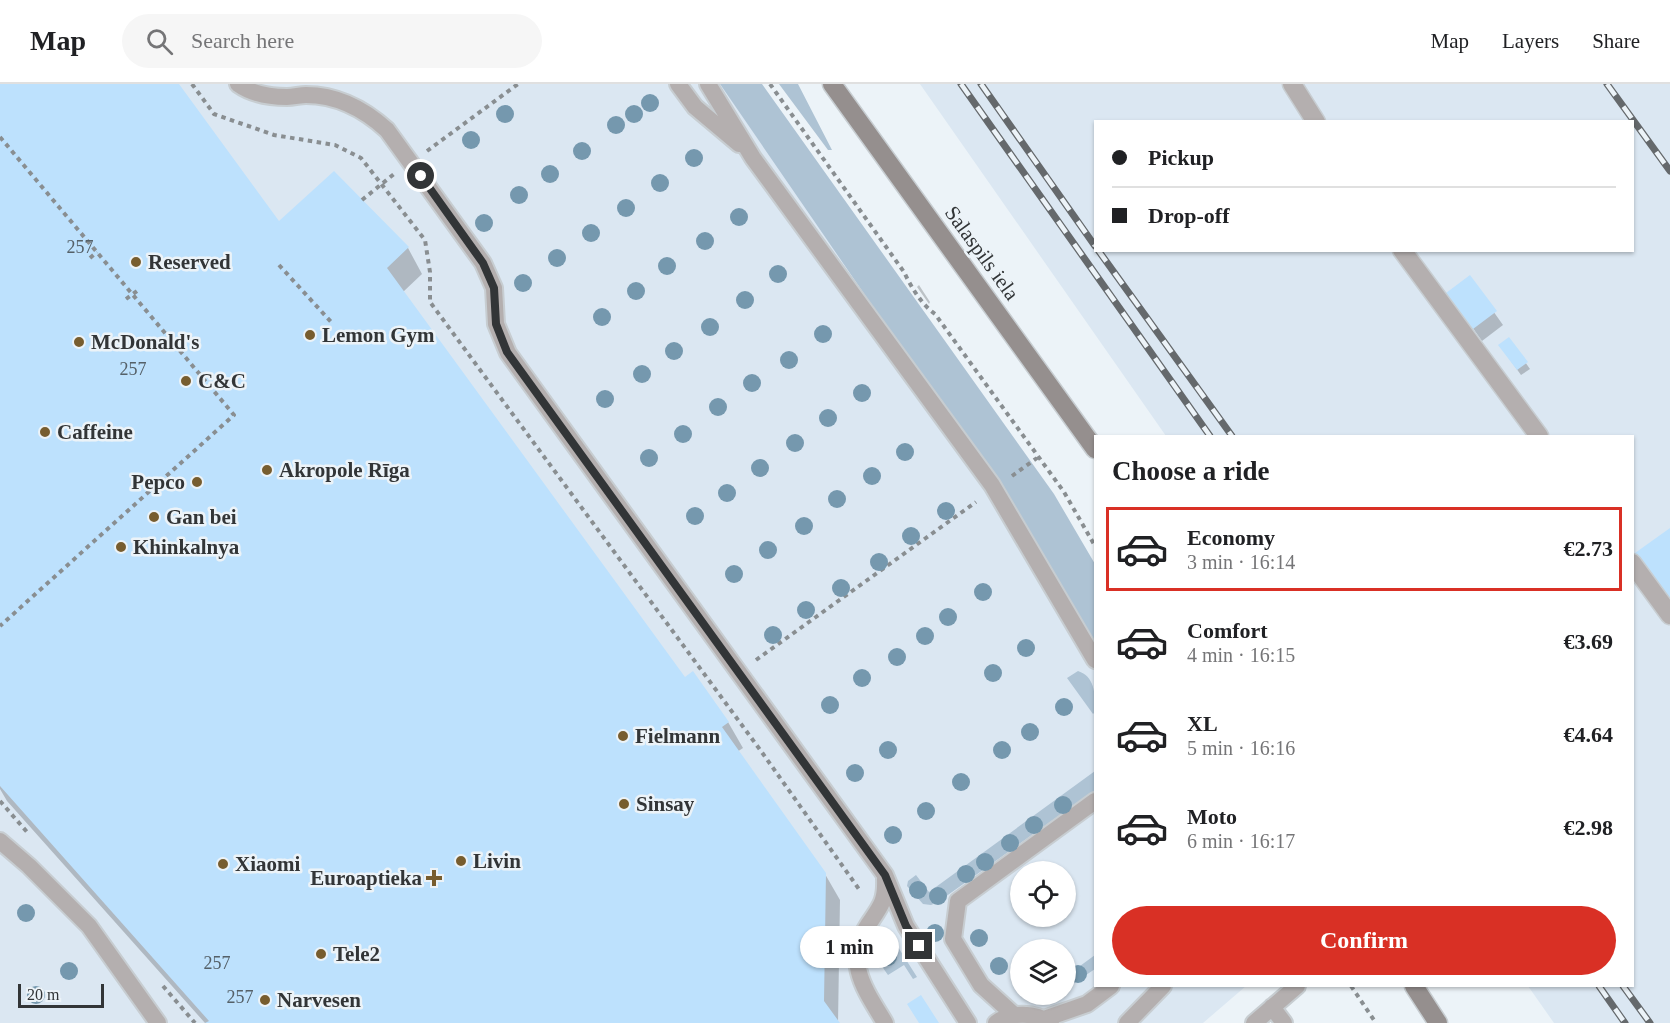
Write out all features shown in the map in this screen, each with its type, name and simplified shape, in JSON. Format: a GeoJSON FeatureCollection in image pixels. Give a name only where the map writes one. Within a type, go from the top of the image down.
{"type":"FeatureCollection","features":[{"type":"Feature","properties":{"kind":"street","name":"Salaspils iela"},"geometry":{"type":"LineString","coordinates":[[832,84],[1094,448]]}},
{"type":"Feature","properties":{"kind":"street"},"geometry":{"type":"LineString","coordinates":[[1292,84],[1315,120]]}},
{"type":"Feature","properties":{"kind":"street"},"geometry":{"type":"LineString","coordinates":[[1403,252],[1538,435]]}},
{"type":"Feature","properties":{"kind":"street"},"geometry":{"type":"LineString","coordinates":[[1634,566],[1670,615]]}},
{"type":"Feature","properties":{"kind":"street"},"geometry":{"type":"LineString","coordinates":[[1415,987],[1438,1023]]}},
{"type":"Feature","properties":{"kind":"lane"},"geometry":{"type":"LineString","coordinates":[[238,84],[253,93],[271,96],[315,96],[348,103],[368,113],[387,130],[483,263],[494,288],[496,324],[507,352],[885,875],[906,926],[968,1023]]}},
{"type":"Feature","properties":{"kind":"lane"},"geometry":{"type":"LineString","coordinates":[[678,84],[695,107],[749,152]]}},
{"type":"Feature","properties":{"kind":"lane"},"geometry":{"type":"LineString","coordinates":[[708,84],[749,152],[994,489],[1094,658]]}},
{"type":"Feature","properties":{"kind":"lane"},"geometry":{"type":"LineString","coordinates":[[1014,1015],[981,985],[953,939],[958,901],[1094,802]]}},
{"type":"Feature","properties":{"kind":"lane"},"geometry":{"type":"LineString","coordinates":[[0,841],[29,866],[89,926],[158,1023]]}},
{"type":"Feature","properties":{"kind":"lane"},"geometry":{"type":"LineString","coordinates":[[885,875],[886,893],[858,944],[856,958],[860,982],[885,1023]]}},
{"type":"Feature","properties":{"kind":"lane"},"geometry":{"type":"LineString","coordinates":[[996,1023],[1014,1015],[1029,1015],[1048,1021],[1087,1004],[1110,987]]}},
{"type":"Feature","properties":{"kind":"lane"},"geometry":{"type":"LineString","coordinates":[[1127,1023],[1162,987]]}},
{"type":"Feature","properties":{"kind":"lane"},"geometry":{"type":"LineString","coordinates":[[1254,1023],[1296,987]]}},
{"type":"Feature","properties":{"kind":"lane"},"geometry":{"type":"LineString","coordinates":[[1272,1007],[1284,1023]]}},
{"type":"Feature","properties":{"kind":"path"},"geometry":{"type":"LineString","coordinates":[[192,84],[214,114],[274,135],[335,145],[361,158],[425,240],[430,272],[430,302],[877,913]]}},
{"type":"Feature","properties":{"kind":"path"},"geometry":{"type":"LineString","coordinates":[[362,200],[518,84]]}},
{"type":"Feature","properties":{"kind":"path"},"geometry":{"type":"LineString","coordinates":[[770,84],[922,300],[935,314],[1037,458],[1064,492],[1094,544]]}},
{"type":"Feature","properties":{"kind":"path"},"geometry":{"type":"LineString","coordinates":[[0,137],[234,416],[0,626]]}},
{"type":"Feature","properties":{"kind":"path"},"geometry":{"type":"LineString","coordinates":[[90,258],[97,252]]}},
{"type":"Feature","properties":{"kind":"path"},"geometry":{"type":"LineString","coordinates":[[279,266],[332,323]]}},
{"type":"Feature","properties":{"kind":"path"},"geometry":{"type":"LineString","coordinates":[[126,299],[136,291]]}},
{"type":"Feature","properties":{"kind":"path"},"geometry":{"type":"LineString","coordinates":[[710,695],[1037,458]]}},
{"type":"Feature","properties":{"kind":"path"},"geometry":{"type":"LineString","coordinates":[[1352,987],[1376,1023]]}},
{"type":"Feature","properties":{"kind":"shaded area"},"geometry":{"type":"Polygon","coordinates":[[[0,84],[760,84],[1094,566],[1094,987],[1245,987],[1203,1023],[0,1023],[0,84]]]}},
{"type":"Feature","properties":{"kind":"shaded area"},"geometry":{"type":"Polygon","coordinates":[[[720,84],[762,84],[1054,494],[1094,562],[1094,641],[1047,560],[720,84]]]}},
{"type":"Feature","properties":{"kind":"shaded area"},"geometry":{"type":"Polygon","coordinates":[[[779,84],[798,84],[832,150],[828,150],[779,84]]]}},
{"type":"Feature","properties":{"kind":"shaded area"},"geometry":{"type":"Polygon","coordinates":[[[920,84],[1670,84],[1670,1023],[1554,1023],[1529,987],[1634,987],[1634,435],[1165,435],[920,84]]]}},
{"type":"Feature","properties":{"kind":"shaded area"},"geometry":{"type":"Polygon","coordinates":[[[1078,671],[1091,682],[1094,694],[1093,714],[1067,678],[1078,671]]]}},
{"type":"Feature","properties":{"kind":"shaded area"},"geometry":{"type":"Polygon","coordinates":[[[1094,772],[1094,791],[938,902],[931,905],[923,904],[907,886],[908,881],[916,875],[929,892],[1094,772]]]}},
{"type":"Feature","properties":{"kind":"shaded area"},"geometry":{"type":"Polygon","coordinates":[[[891,936],[917,977],[913,979],[904,965],[888,975],[885,971],[880,962],[878,949],[882,940],[891,936]]]}},
{"type":"Feature","properties":{"kind":"shaded area"},"geometry":{"type":"Polygon","coordinates":[[[1094,956],[1094,970],[1076,982],[1076,969],[1094,956]]]}},
{"type":"Feature","properties":{"kind":"building","name":"Akropole Rīga"},"geometry":{"type":"Polygon","coordinates":[[[0,84],[179,84],[279,221],[334,171],[409,247],[387,268],[685,677],[693,671],[729,722],[722,727],[826,873],[824,1001],[840,1023],[205,1023],[209,1021],[0,786],[0,84]]]}},
{"type":"Feature","properties":{"kind":"building"},"geometry":{"type":"Polygon","coordinates":[[[1470,275],[1497,311],[1473,329],[1446,293],[1470,275]]]}},
{"type":"Feature","properties":{"kind":"building"},"geometry":{"type":"Polygon","coordinates":[[[1509,337],[1528,362],[1517,370],[1498,345],[1509,337]]]}},
{"type":"Feature","properties":{"kind":"building"},"geometry":{"type":"Polygon","coordinates":[[[1670,528],[1670,601],[1635,553],[1670,528]]]}},
{"type":"Feature","properties":{"kind":"building"},"geometry":{"type":"Polygon","coordinates":[[[921,995],[939,1023],[919,1023],[907,1004],[921,995]]]}},
{"type":"Feature","properties":{"kind":"railway"},"geometry":{"type":"LineString","coordinates":[[961,84],[1209,435]]}},
{"type":"Feature","properties":{"kind":"railway"},"geometry":{"type":"LineString","coordinates":[[981,84],[1094,245]]}},
{"type":"Feature","properties":{"kind":"railway"},"geometry":{"type":"LineString","coordinates":[[1607,84],[1633,120]]}},
{"type":"Feature","properties":{"kind":"railway"},"geometry":{"type":"LineString","coordinates":[[1634,121],[1670,171]]}},
{"type":"Feature","properties":{"kind":"railway"},"geometry":{"type":"LineString","coordinates":[[1099,252],[1231,435]]}},
{"type":"Feature","properties":{"kind":"railway"},"geometry":{"type":"LineString","coordinates":[[1600,987],[1625,1023]]}},
{"type":"Feature","properties":{"kind":"railway"},"geometry":{"type":"LineString","coordinates":[[1624,987],[1650,1023]]}},
{"type":"Feature","properties":{"kind":"place","name":"Reserved"},"geometry":{"type":"Point","coordinates":[136,262]}},
{"type":"Feature","properties":{"kind":"place","name":"Lemon Gym"},"geometry":{"type":"Point","coordinates":[310,335]}},
{"type":"Feature","properties":{"kind":"place","name":"McDonald's"},"geometry":{"type":"Point","coordinates":[79,342]}},
{"type":"Feature","properties":{"kind":"place","name":"C&C"},"geometry":{"type":"Point","coordinates":[186,381]}},
{"type":"Feature","properties":{"kind":"place","name":"Caffeine"},"geometry":{"type":"Point","coordinates":[45,432]}},
{"type":"Feature","properties":{"kind":"place","name":"Akropole Rīga"},"geometry":{"type":"Point","coordinates":[267,470]}},
{"type":"Feature","properties":{"kind":"place","name":"Pepco"},"geometry":{"type":"Point","coordinates":[197,482]}},
{"type":"Feature","properties":{"kind":"place","name":"Gan bei"},"geometry":{"type":"Point","coordinates":[154,517]}},
{"type":"Feature","properties":{"kind":"place","name":"Khinkalnya"},"geometry":{"type":"Point","coordinates":[121,547]}},
{"type":"Feature","properties":{"kind":"place","name":"Fielmann"},"geometry":{"type":"Point","coordinates":[623,736]}},
{"type":"Feature","properties":{"kind":"place","name":"Sinsay"},"geometry":{"type":"Point","coordinates":[624,804]}},
{"type":"Feature","properties":{"kind":"place","name":"Livin"},"geometry":{"type":"Point","coordinates":[461,861]}},
{"type":"Feature","properties":{"kind":"place","name":"Xiaomi"},"geometry":{"type":"Point","coordinates":[223,864]}},
{"type":"Feature","properties":{"kind":"place","name":"Euroaptieka"},"geometry":{"type":"Point","coordinates":[434,878]}},
{"type":"Feature","properties":{"kind":"place","name":"Tele2"},"geometry":{"type":"Point","coordinates":[321,954]}},
{"type":"Feature","properties":{"kind":"place","name":"Narvesen"},"geometry":{"type":"Point","coordinates":[265,1000]}},
{"type":"Feature","properties":{"kind":"route"},"geometry":{"type":"LineString","coordinates":[[421,176],[483,263],[494,288],[496,324],[507,352],[885,875],[906,926],[919,946]]}}]}
